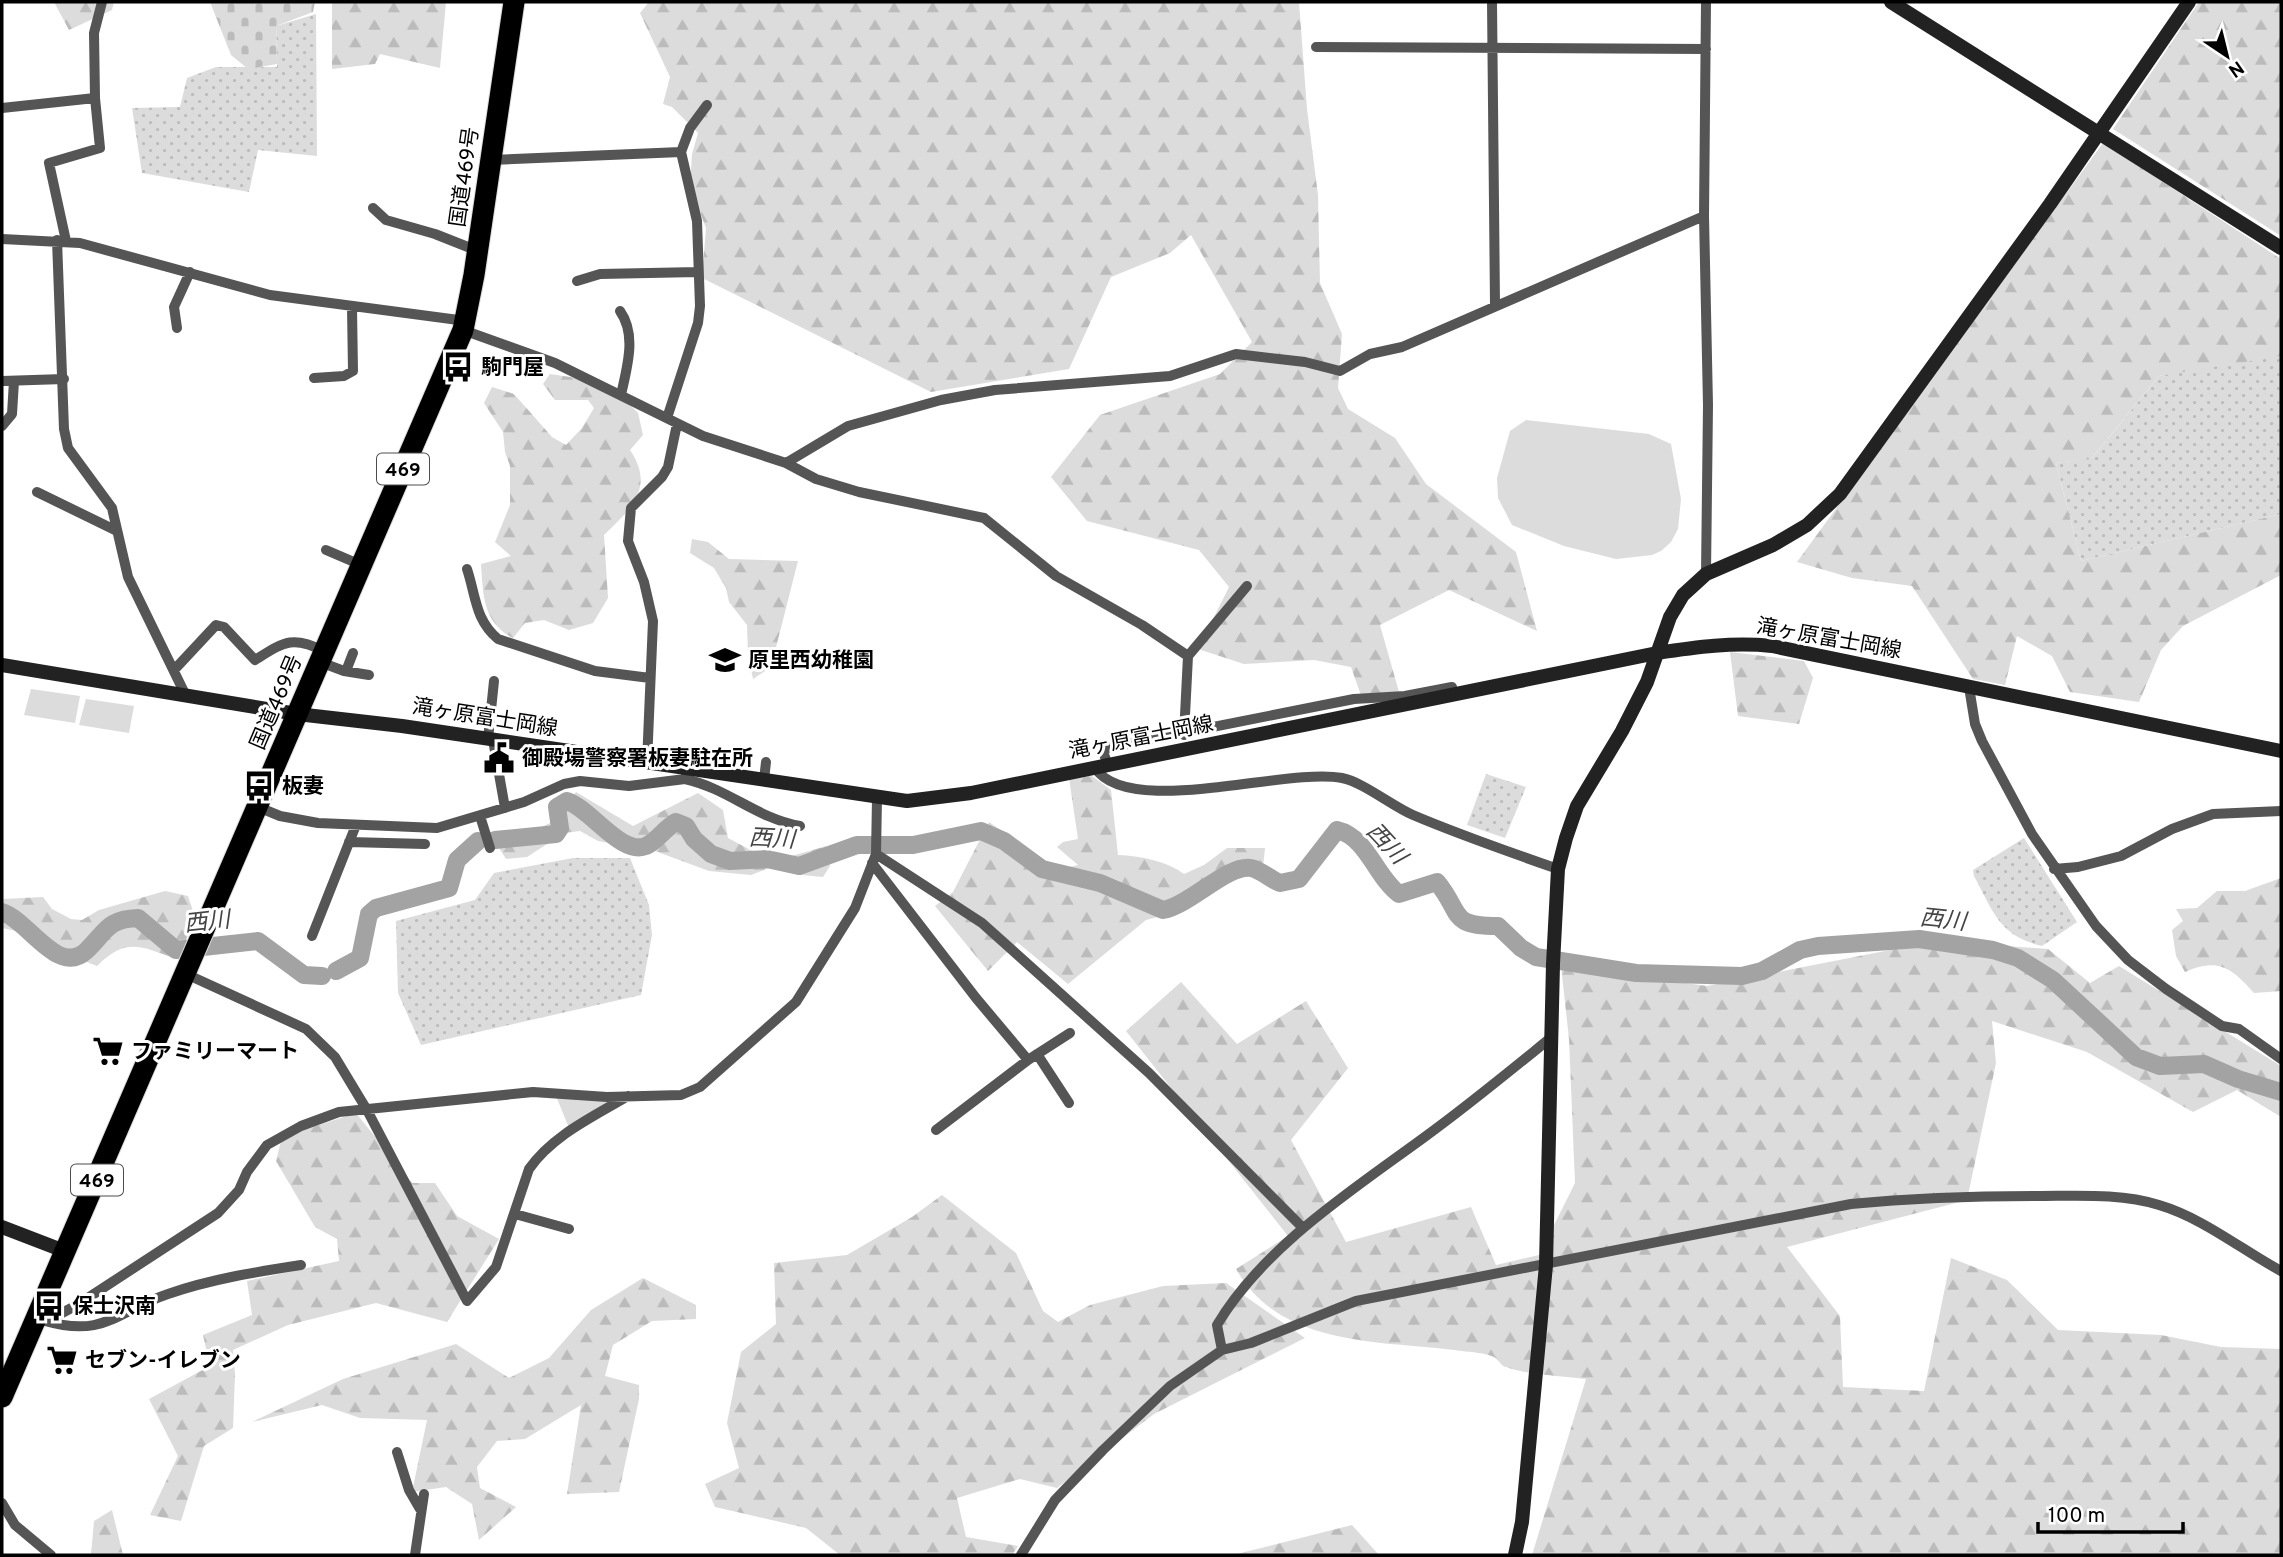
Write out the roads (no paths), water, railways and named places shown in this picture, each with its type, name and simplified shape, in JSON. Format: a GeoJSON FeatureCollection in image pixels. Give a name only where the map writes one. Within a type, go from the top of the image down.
{"type":"FeatureCollection","features":[{"type":"Feature","properties":{"kind":"highway","name":"国道469号"},"geometry":{"type":"LineString","coordinates":[[2,1397],[42,1320],[66,1252],[464,326],[478,251],[514,2]]}},
{"type":"Feature","properties":{"kind":"street"},"geometry":{"type":"LineString","coordinates":[[102,2],[94,33],[95,98],[100,148],[49,163],[61,240],[64,429],[68,448],[105,497],[117,531],[128,577],[186,696]]}},
{"type":"Feature","properties":{"kind":"street"},"geometry":{"type":"LineString","coordinates":[[1492,2],[1495,305]]}},
{"type":"Feature","properties":{"kind":"street"},"geometry":{"type":"LineString","coordinates":[[1706,2],[1706,574]]}},
{"type":"Feature","properties":{"kind":"street"},"geometry":{"type":"LineString","coordinates":[[1891,2],[2281,248]]}},
{"type":"Feature","properties":{"kind":"street"},"geometry":{"type":"LineString","coordinates":[[1515,1555],[1522,1522],[1546,1265],[1553,964],[1558,869],[1577,806],[1622,731],[1647,682],[1670,617],[1683,595],[1706,574],[1773,545],[1807,525],[1840,494],[2050,204],[2189,2]]}},
{"type":"Feature","properties":{"kind":"street"},"geometry":{"type":"LineString","coordinates":[[1316,47],[1706,49]]}},
{"type":"Feature","properties":{"kind":"street"},"geometry":{"type":"LineString","coordinates":[[2,108],[95,98]]}},
{"type":"Feature","properties":{"kind":"street"},"geometry":{"type":"LineString","coordinates":[[647,763],[653,621],[644,582],[628,541],[629,530],[631,509],[662,477],[668,467],[672,421],[698,323],[697,221],[681,152],[690,128],[707,105]]}},
{"type":"Feature","properties":{"kind":"street"},"geometry":{"type":"LineString","coordinates":[[491,160],[681,152]]}},
{"type":"Feature","properties":{"kind":"street"},"geometry":{"type":"LineString","coordinates":[[373,208],[386,220],[435,234],[478,251]]}},
{"type":"Feature","properties":{"kind":"street"},"geometry":{"type":"LineString","coordinates":[[786,463],[848,426],[942,400],[995,390],[1170,376],[1236,354],[1269,356],[1340,371],[1370,354],[1402,346],[1704,216]]}},
{"type":"Feature","properties":{"kind":"street"},"geometry":{"type":"LineString","coordinates":[[2,239],[61,240],[124,252],[270,295],[464,326],[555,363],[702,436],[786,463],[816,479],[859,492],[984,517],[1056,576],[1142,625],[1188,656]]}},
{"type":"Feature","properties":{"kind":"street"},"geometry":{"type":"LineString","coordinates":[[177,328],[174,307],[190,272]]}},
{"type":"Feature","properties":{"kind":"street"},"geometry":{"type":"LineString","coordinates":[[577,281],[600,275],[698,272]]}},
{"type":"Feature","properties":{"kind":"street"},"geometry":{"type":"LineString","coordinates":[[314,378],[344,376],[353,371],[352,308]]}},
{"type":"Feature","properties":{"kind":"street"},"geometry":{"type":"LineString","coordinates":[[620,311],[628,323],[630,336],[621,395]]}},
{"type":"Feature","properties":{"kind":"street"},"geometry":{"type":"LineString","coordinates":[[2,381],[64,379]]}},
{"type":"Feature","properties":{"kind":"street"},"geometry":{"type":"LineString","coordinates":[[2,426],[12,414],[14,381]]}},
{"type":"Feature","properties":{"kind":"street"},"geometry":{"type":"LineString","coordinates":[[37,492],[117,531]]}},
{"type":"Feature","properties":{"kind":"street"},"geometry":{"type":"LineString","coordinates":[[326,550],[361,565]]}},
{"type":"Feature","properties":{"kind":"street"},"geometry":{"type":"LineString","coordinates":[[467,569],[479,618],[485,629],[498,639],[595,671],[650,678]]}},
{"type":"Feature","properties":{"kind":"street"},"geometry":{"type":"LineString","coordinates":[[1184,735],[1188,656],[1247,586]]}},
{"type":"Feature","properties":{"kind":"street"},"geometry":{"type":"LineString","coordinates":[[174,670],[216,625],[224,627],[255,660],[290,641],[304,642],[322,657],[346,671],[369,675]]}},
{"type":"Feature","properties":{"kind":"street","name":"滝ヶ原富士岡線"},"geometry":{"type":"LineString","coordinates":[[2,666],[298,714],[647,763],[686,774],[764,780],[877,798],[935,799],[1706,645],[1760,645],[2281,751]]}},
{"type":"Feature","properties":{"kind":"street"},"geometry":{"type":"LineString","coordinates":[[346,671],[353,653]]}},
{"type":"Feature","properties":{"kind":"street"},"geometry":{"type":"LineString","coordinates":[[494,681],[490,739],[505,808]]}},
{"type":"Feature","properties":{"kind":"street"},"geometry":{"type":"LineString","coordinates":[[1452,687],[1405,696],[1354,699],[1184,735],[1102,749],[1101,778],[1117,786],[1153,790],[1343,778],[1412,814],[1558,869]]}},
{"type":"Feature","properties":{"kind":"street"},"geometry":{"type":"LineString","coordinates":[[1969,687],[1975,724],[1982,741],[2054,869],[2096,926],[2128,960],[2197,1011],[2222,1026],[2239,1029],[2281,1059]]}},
{"type":"Feature","properties":{"kind":"street"},"geometry":{"type":"LineString","coordinates":[[764,780],[766,762]]}},
{"type":"Feature","properties":{"kind":"street"},"geometry":{"type":"LineString","coordinates":[[258,807],[280,816],[318,823],[437,828],[505,808],[572,782],[629,786],[686,774],[712,785],[778,822],[800,826]]}},
{"type":"Feature","properties":{"kind":"street"},"geometry":{"type":"LineString","coordinates":[[42,1320],[77,1305],[218,1213],[239,1190],[247,1172],[267,1145],[279,1136],[339,1112],[533,1092],[607,1097],[631,1094],[681,1095],[700,1087],[796,1002],[855,908],[874,858],[878,836],[877,798]]}},
{"type":"Feature","properties":{"kind":"street"},"geometry":{"type":"LineString","coordinates":[[2054,869],[2078,867],[2121,856],[2172,829],[2213,814],[2281,811]]}},
{"type":"Feature","properties":{"kind":"street"},"geometry":{"type":"LineString","coordinates":[[480,816],[491,848]]}},
{"type":"Feature","properties":{"kind":"street"},"geometry":{"type":"LineString","coordinates":[[312,936],[356,825]]}},
{"type":"Feature","properties":{"kind":"street"},"geometry":{"type":"LineString","coordinates":[[349,842],[425,844]]}},
{"type":"Feature","properties":{"kind":"street"},"geometry":{"type":"LineString","coordinates":[[874,858],[976,998],[1033,1057],[1069,1104]]}},
{"type":"Feature","properties":{"kind":"street"},"geometry":{"type":"LineString","coordinates":[[874,858],[936,891],[998,938],[1149,1073],[1303,1228]]}},
{"type":"Feature","properties":{"kind":"street"},"geometry":{"type":"LineString","coordinates":[[188,968],[306,1029],[335,1057],[368,1110],[467,1301],[496,1267],[529,1169],[538,1156],[559,1138],[631,1094]]}},
{"type":"Feature","properties":{"kind":"street"},"geometry":{"type":"LineString","coordinates":[[936,1130],[1033,1057],[1070,1033]]}},
{"type":"Feature","properties":{"kind":"street"},"geometry":{"type":"LineString","coordinates":[[1222,1350],[1217,1325],[1229,1304],[1303,1228],[1460,1111],[1553,1036]]}},
{"type":"Feature","properties":{"kind":"street"},"geometry":{"type":"LineString","coordinates":[[1021,1555],[1055,1500],[1170,1386],[1222,1350],[1251,1343],[1356,1301],[1851,1204],[1900,1198],[2074,1196],[2121,1198],[2160,1205],[2214,1231],[2281,1271]]}},
{"type":"Feature","properties":{"kind":"street"},"geometry":{"type":"LineString","coordinates":[[515,1214],[569,1230]]}},
{"type":"Feature","properties":{"kind":"street"},"geometry":{"type":"LineString","coordinates":[[2,1227],[66,1252]]}},
{"type":"Feature","properties":{"kind":"street"},"geometry":{"type":"LineString","coordinates":[[42,1320],[69,1328],[96,1326],[114,1321],[166,1295],[231,1276],[301,1265]]}},
{"type":"Feature","properties":{"kind":"street"},"geometry":{"type":"LineString","coordinates":[[397,1452],[409,1490],[423,1518],[415,1555]]}},
{"type":"Feature","properties":{"kind":"street"},"geometry":{"type":"LineString","coordinates":[[420,1509],[424,1494]]}},
{"type":"Feature","properties":{"kind":"street"},"geometry":{"type":"LineString","coordinates":[[2,1503],[15,1525],[51,1555]]}},
{"type":"Feature","properties":{"kind":"waterway","name":"西川"},"geometry":{"type":"LineString","coordinates":[[495,840],[556,834],[560,828],[557,807],[567,801],[626,844],[646,846],[676,822],[686,826],[694,839],[711,854],[730,861],[767,859],[799,866],[857,845],[913,845],[981,831],[1004,841],[1042,869],[1100,883],[1163,910],[1174,907],[1220,878],[1242,868],[1255,869],[1280,883],[1299,879],[1337,830],[1347,834],[1364,849],[1399,894],[1437,882],[1464,921],[1498,926],[1521,948],[1536,957],[1636,973],[1742,976],[1762,971],[1800,950],[1818,946],[1919,939],[1993,950],[2018,958],[2053,980],[2136,1057],[2160,1066],[2204,1064],[2238,1079],[2281,1092]]}},
{"type":"Feature","properties":{"kind":"waterway","name":"西川"},"geometry":{"type":"LineString","coordinates":[[336,971],[360,958],[369,914],[376,908],[449,888],[457,860],[478,841]]}},
{"type":"Feature","properties":{"kind":"waterway","name":"西川"},"geometry":{"type":"LineString","coordinates":[[2,912],[12,917],[54,952],[65,957],[75,957],[86,951],[113,924],[138,918],[176,950],[258,941],[304,975],[322,976]]}},
{"type":"Feature","properties":{"kind":"place","name":"駒門屋"},"geometry":{"type":"Point","coordinates":[458,367]}},
{"type":"Feature","properties":{"kind":"place","name":"原里西幼稚園"},"geometry":{"type":"Point","coordinates":[725,660]}},
{"type":"Feature","properties":{"kind":"place","name":"御殿場警察署板妻駐在所"},"geometry":{"type":"Point","coordinates":[499,758]}},
{"type":"Feature","properties":{"kind":"place","name":"板妻"},"geometry":{"type":"Point","coordinates":[259,786]}},
{"type":"Feature","properties":{"kind":"place","name":"ファミリーマート"},"geometry":{"type":"Point","coordinates":[108,1051]}},
{"type":"Feature","properties":{"kind":"place","name":"保士沢南"},"geometry":{"type":"Point","coordinates":[49,1306]}},
{"type":"Feature","properties":{"kind":"place","name":"セブン-イレブン"},"geometry":{"type":"Point","coordinates":[62,1360]}}]}
